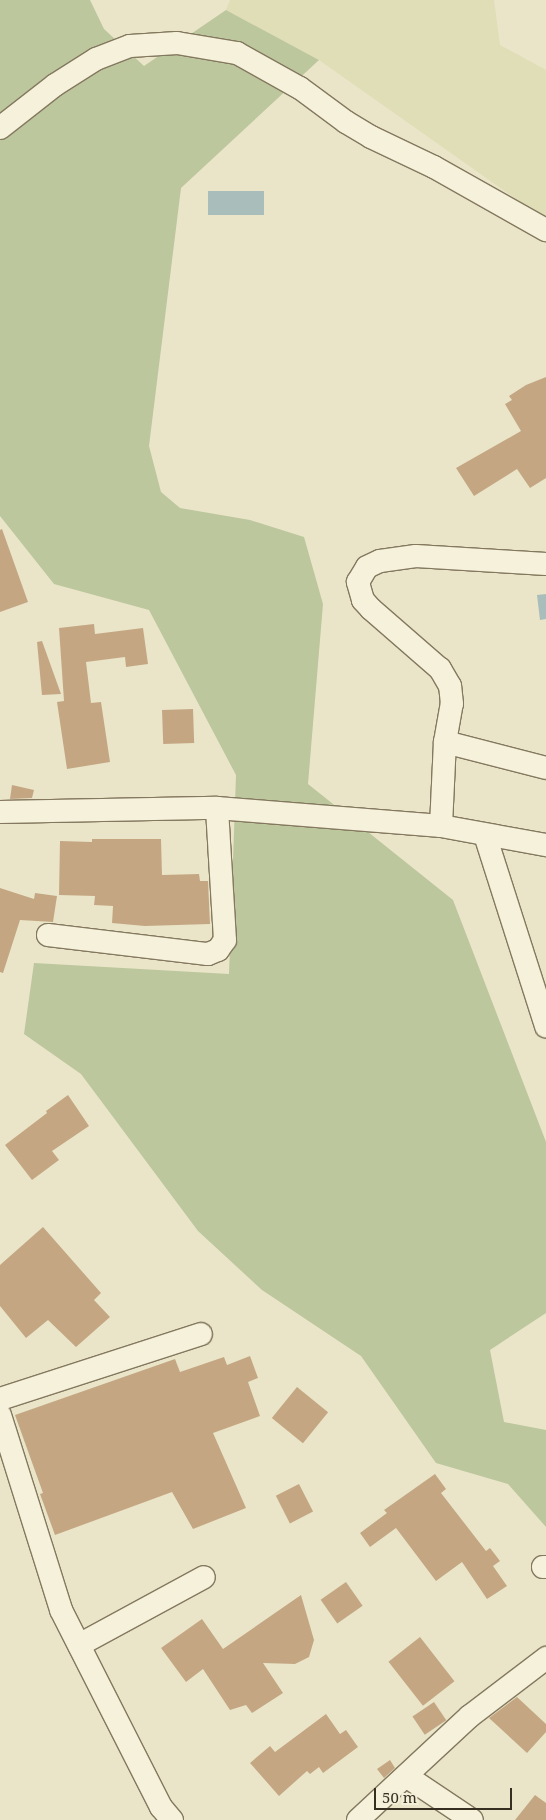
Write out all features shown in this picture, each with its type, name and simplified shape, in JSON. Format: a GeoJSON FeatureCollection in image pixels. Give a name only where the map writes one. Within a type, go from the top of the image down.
{"type":"FeatureCollection","features":[{"type":"Feature","properties":{"kind":"street"},"geometry":{"type":"LineString","coordinates":[[0,128],[55,85],[96,59],[130,46],[177,43],[236,53],[300,88],[346,122],[372,137],[434,167],[546,230]]}},
{"type":"Feature","properties":{"kind":"street"},"geometry":{"type":"LineString","coordinates":[[441,826],[445,742],[452,704],[450,686],[440,669],[363,600],[358,582],[367,567],[380,561],[416,556],[546,564]]}},
{"type":"Feature","properties":{"kind":"street"},"geometry":{"type":"LineString","coordinates":[[445,742],[546,768]]}},
{"type":"Feature","properties":{"kind":"street"},"geometry":{"type":"LineString","coordinates":[[48,935],[208,954],[218,950],[225,940],[217,808]]}},
{"type":"Feature","properties":{"kind":"street"},"geometry":{"type":"LineString","coordinates":[[0,812],[217,808],[441,826],[546,845]]}},
{"type":"Feature","properties":{"kind":"street"},"geometry":{"type":"LineString","coordinates":[[485,835],[546,1026]]}},
{"type":"Feature","properties":{"kind":"street"},"geometry":{"type":"LineString","coordinates":[[0,1399],[201,1334]]}},
{"type":"Feature","properties":{"kind":"street"},"geometry":{"type":"LineString","coordinates":[[0,1415],[61,1610],[161,1807],[172,1820]]}},
{"type":"Feature","properties":{"kind":"street"},"geometry":{"type":"LineString","coordinates":[[79,1645],[204,1577]]}},
{"type":"Feature","properties":{"kind":"street"},"geometry":{"type":"LineString","coordinates":[[358,1820],[470,1716],[546,1658]]}},
{"type":"Feature","properties":{"kind":"street"},"geometry":{"type":"LineString","coordinates":[[406,1776],[472,1820]]}},
{"type":"Feature","properties":{"kind":"green space"},"geometry":{"type":"Polygon","coordinates":[[[0,0],[90,0],[104,29],[144,66],[226,10],[319,60],[181,188],[149,446],[161,492],[180,508],[250,520],[304,537],[323,604],[308,784],[453,900],[546,1142],[546,1313],[490,1350],[504,1422],[546,1430],[546,1527],[508,1484],[436,1463],[361,1356],[262,1290],[198,1231],[81,1074],[24,1034],[34,963],[229,974],[236,775],[149,610],[54,584],[0,516],[0,0]]]}},
{"type":"Feature","properties":{"kind":"green space"},"geometry":{"type":"Polygon","coordinates":[[[230,0],[494,0],[500,45],[546,70],[546,220],[319,60],[226,10],[230,0]]]}},
{"type":"Feature","properties":{"kind":"shaded area"},"geometry":{"type":"Polygon","coordinates":[[[208,191],[264,191],[264,215],[208,215],[208,191]]]}},
{"type":"Feature","properties":{"kind":"shaded area"},"geometry":{"type":"Polygon","coordinates":[[[546,594],[546,619],[540,620],[537,595],[546,594]]]}},
{"type":"Feature","properties":{"kind":"building"},"geometry":{"type":"Polygon","coordinates":[[[546,377],[546,478],[530,488],[517,469],[474,496],[456,468],[521,431],[505,404],[512,400],[509,396],[526,385],[546,377]]]}},
{"type":"Feature","properties":{"kind":"building"},"geometry":{"type":"Polygon","coordinates":[[[2,529],[28,602],[0,612],[0,530],[2,529]]]}},
{"type":"Feature","properties":{"kind":"building"},"geometry":{"type":"Polygon","coordinates":[[[94,624],[95,634],[143,628],[148,664],[126,667],[125,657],[86,662],[91,703],[101,702],[110,762],[67,769],[57,702],[64,701],[59,628],[94,624]]]}},
{"type":"Feature","properties":{"kind":"building"},"geometry":{"type":"Polygon","coordinates":[[[42,641],[61,694],[42,695],[37,642],[42,641]]]}},
{"type":"Feature","properties":{"kind":"building"},"geometry":{"type":"Polygon","coordinates":[[[193,709],[194,743],[163,744],[162,710],[193,709]]]}},
{"type":"Feature","properties":{"kind":"building"},"geometry":{"type":"Polygon","coordinates":[[[12,785],[34,790],[32,798],[10,799],[12,785]]]}},
{"type":"Feature","properties":{"kind":"building"},"geometry":{"type":"Polygon","coordinates":[[[92,839],[161,839],[162,875],[199,874],[200,881],[208,881],[210,924],[145,926],[112,923],[113,906],[94,905],[95,896],[59,895],[60,841],[92,842],[92,839]]]}},
{"type":"Feature","properties":{"kind":"building"},"geometry":{"type":"Polygon","coordinates":[[[0,888],[34,899],[35,893],[57,896],[53,922],[20,920],[3,973],[0,972],[0,888]]]}},
{"type":"Feature","properties":{"kind":"building"},"geometry":{"type":"Polygon","coordinates":[[[68,1095],[89,1126],[52,1151],[59,1160],[32,1180],[5,1145],[68,1095]]]}},
{"type":"Feature","properties":{"kind":"building"},"geometry":{"type":"Polygon","coordinates":[[[43,1227],[101,1293],[94,1300],[110,1317],[76,1347],[48,1320],[26,1338],[0,1306],[0,1265],[43,1227]]]}},
{"type":"Feature","properties":{"kind":"building"},"geometry":{"type":"Polygon","coordinates":[[[250,1356],[258,1378],[248,1382],[260,1416],[213,1433],[246,1508],[193,1529],[172,1492],[55,1535],[40,1494],[43,1493],[15,1415],[175,1359],[180,1372],[224,1357],[227,1365],[250,1356]]]}},
{"type":"Feature","properties":{"kind":"building"},"geometry":{"type":"Polygon","coordinates":[[[297,1387],[328,1412],[303,1443],[272,1418],[297,1387]]]}},
{"type":"Feature","properties":{"kind":"building"},"geometry":{"type":"Polygon","coordinates":[[[435,1474],[446,1489],[441,1493],[486,1551],[490,1548],[500,1561],[493,1566],[507,1586],[487,1599],[462,1562],[436,1581],[396,1528],[370,1547],[360,1533],[387,1513],[384,1510],[435,1474]]]}},
{"type":"Feature","properties":{"kind":"building"},"geometry":{"type":"Polygon","coordinates":[[[299,1484],[313,1512],[290,1523],[276,1496],[299,1484]]]}},
{"type":"Feature","properties":{"kind":"building"},"geometry":{"type":"Polygon","coordinates":[[[346,1582],[363,1606],[337,1624],[321,1600],[346,1582]]]}},
{"type":"Feature","properties":{"kind":"building"},"geometry":{"type":"Polygon","coordinates":[[[301,1595],[314,1640],[309,1657],[295,1664],[263,1663],[283,1693],[252,1713],[246,1705],[230,1710],[203,1669],[186,1682],[161,1648],[202,1619],[223,1649],[301,1595]]]}},
{"type":"Feature","properties":{"kind":"building"},"geometry":{"type":"Polygon","coordinates":[[[420,1637],[454,1681],[423,1706],[388,1662],[420,1637]]]}},
{"type":"Feature","properties":{"kind":"building"},"geometry":{"type":"Polygon","coordinates":[[[517,1697],[546,1724],[546,1732],[527,1753],[489,1718],[517,1697]]]}},
{"type":"Feature","properties":{"kind":"building"},"geometry":{"type":"Polygon","coordinates":[[[434,1702],[446,1720],[425,1735],[412,1717],[434,1702]]]}},
{"type":"Feature","properties":{"kind":"building"},"geometry":{"type":"Polygon","coordinates":[[[326,1714],[340,1734],[346,1730],[358,1747],[323,1773],[319,1767],[310,1774],[307,1771],[279,1796],[250,1763],[270,1746],[275,1752],[326,1714]]]}},
{"type":"Feature","properties":{"kind":"building"},"geometry":{"type":"Polygon","coordinates":[[[390,1760],[395,1768],[384,1778],[377,1769],[390,1760]]]}},
{"type":"Feature","properties":{"kind":"building"},"geometry":{"type":"Polygon","coordinates":[[[535,1795],[546,1803],[546,1820],[515,1820],[535,1795]]]}}]}
